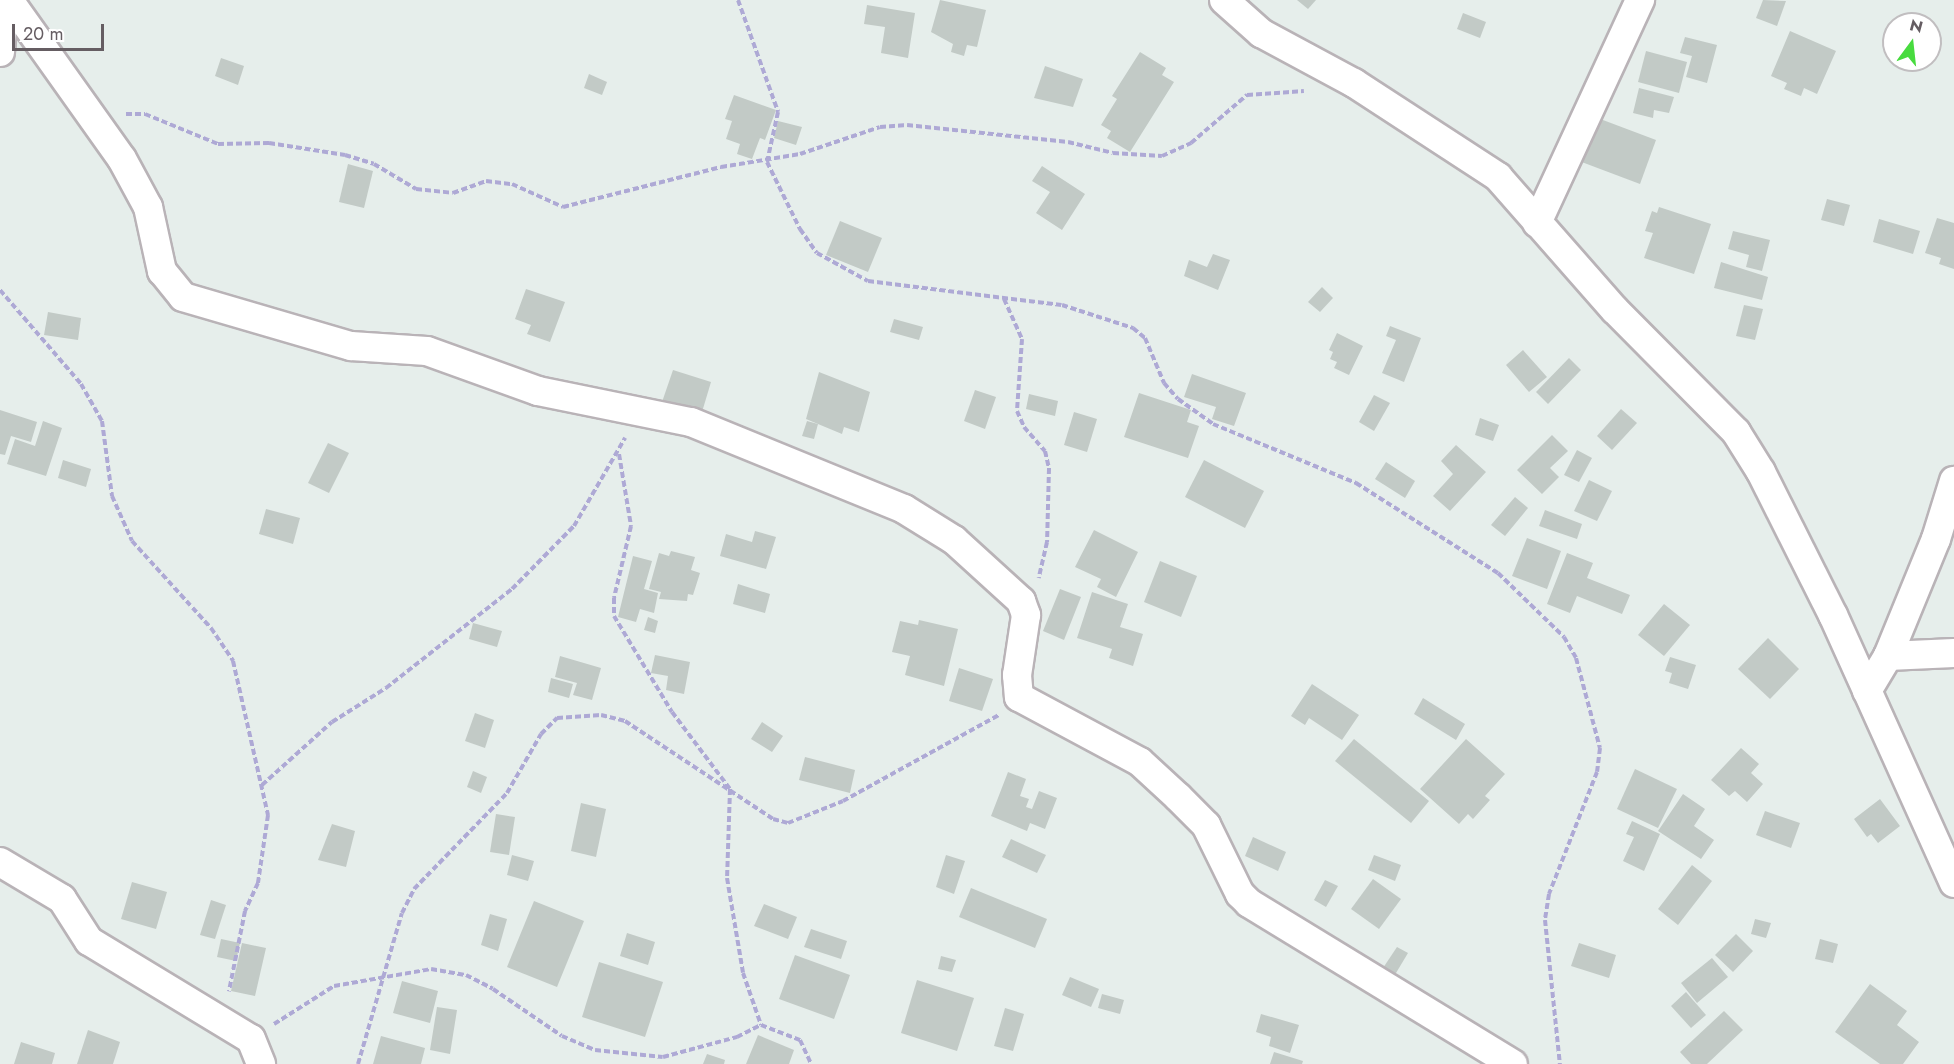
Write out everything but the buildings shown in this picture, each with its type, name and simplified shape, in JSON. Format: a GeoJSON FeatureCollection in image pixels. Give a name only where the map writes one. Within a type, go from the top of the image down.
{"type":"FeatureCollection","features":[{"type":"Feature","properties":{"kind":"street"},"geometry":{"type":"LineString","coordinates":[[1224,0],[1261,33],[1354,83],[1454,145],[1498,177],[1615,310],[1737,432],[1792,533],[1954,883]]}},
{"type":"Feature","properties":{"kind":"street"},"geometry":{"type":"LineString","coordinates":[[1537,223],[1640,0]]}},
{"type":"Feature","properties":{"kind":"street"},"geometry":{"type":"LineString","coordinates":[[0,52],[2,28],[12,2]]}},
{"type":"Feature","properties":{"kind":"street"},"geometry":{"type":"LineString","coordinates":[[12,2],[95,117],[148,207],[162,271],[183,297],[351,346],[427,351],[538,391],[691,422],[904,509],[962,547],[1011,589],[1026,615],[1017,675],[1019,697],[1140,762],[1206,825],[1240,894],[1266,916],[1513,1064]]}},
{"type":"Feature","properties":{"kind":"street"},"geometry":{"type":"LineString","coordinates":[[1867,691],[1888,656],[1936,539],[1954,481]]}},
{"type":"Feature","properties":{"kind":"street"},"geometry":{"type":"LineString","coordinates":[[1888,656],[1954,652]]}},
{"type":"Feature","properties":{"kind":"street"},"geometry":{"type":"LineString","coordinates":[[0,862],[62,899],[89,941],[221,1021],[256,1051]]}},
{"type":"Feature","properties":{"kind":"path"},"geometry":{"type":"LineString","coordinates":[[738,0],[778,112],[767,162],[800,229],[817,253],[838,267],[868,281],[1062,305],[1133,327],[1145,338],[1164,383],[1187,405],[1213,424],[1356,483],[1498,573],[1564,637],[1576,658],[1600,748],[1597,772],[1549,894],[1545,920],[1560,1064]]}},
{"type":"Feature","properties":{"kind":"path"},"geometry":{"type":"LineString","coordinates":[[95,117],[145,114],[218,144],[269,143],[345,155],[374,164],[416,189],[453,193],[486,181],[512,184],[563,207],[721,167],[767,162],[849,141],[880,127],[907,126],[1068,142],[1113,153],[1162,156],[1191,143],[1247,95],[1308,91]]}},
{"type":"Feature","properties":{"kind":"path"},"geometry":{"type":"LineString","coordinates":[[0,290],[81,384],[102,421],[112,496],[132,541],[211,628],[233,661],[268,815],[258,883],[245,911],[221,1021]]}},
{"type":"Feature","properties":{"kind":"path"},"geometry":{"type":"LineString","coordinates":[[1004,298],[1022,339],[1017,411],[1024,426],[1045,451],[1049,468],[1047,542],[1026,615]]}},
{"type":"Feature","properties":{"kind":"path"},"geometry":{"type":"LineString","coordinates":[[262,785],[332,722],[386,688],[512,589],[574,526],[619,454],[637,410]]}},
{"type":"Feature","properties":{"kind":"path"},"geometry":{"type":"LineString","coordinates":[[619,454],[631,526],[614,598],[614,616],[672,712],[730,789],[727,878],[744,973],[761,1025]]}},
{"type":"Feature","properties":{"kind":"path"},"geometry":{"type":"LineString","coordinates":[[358,1064],[385,978],[402,913],[414,890],[507,793],[541,734],[557,718],[601,715],[625,721],[773,819],[788,823],[814,815],[962,738],[1000,714],[1019,697]]}},
{"type":"Feature","properties":{"kind":"path"},"geometry":{"type":"LineString","coordinates":[[256,1051],[334,986],[431,969],[466,975],[493,989],[562,1036],[596,1050],[663,1057],[737,1036],[761,1025],[800,1040],[811,1064]]}}]}
